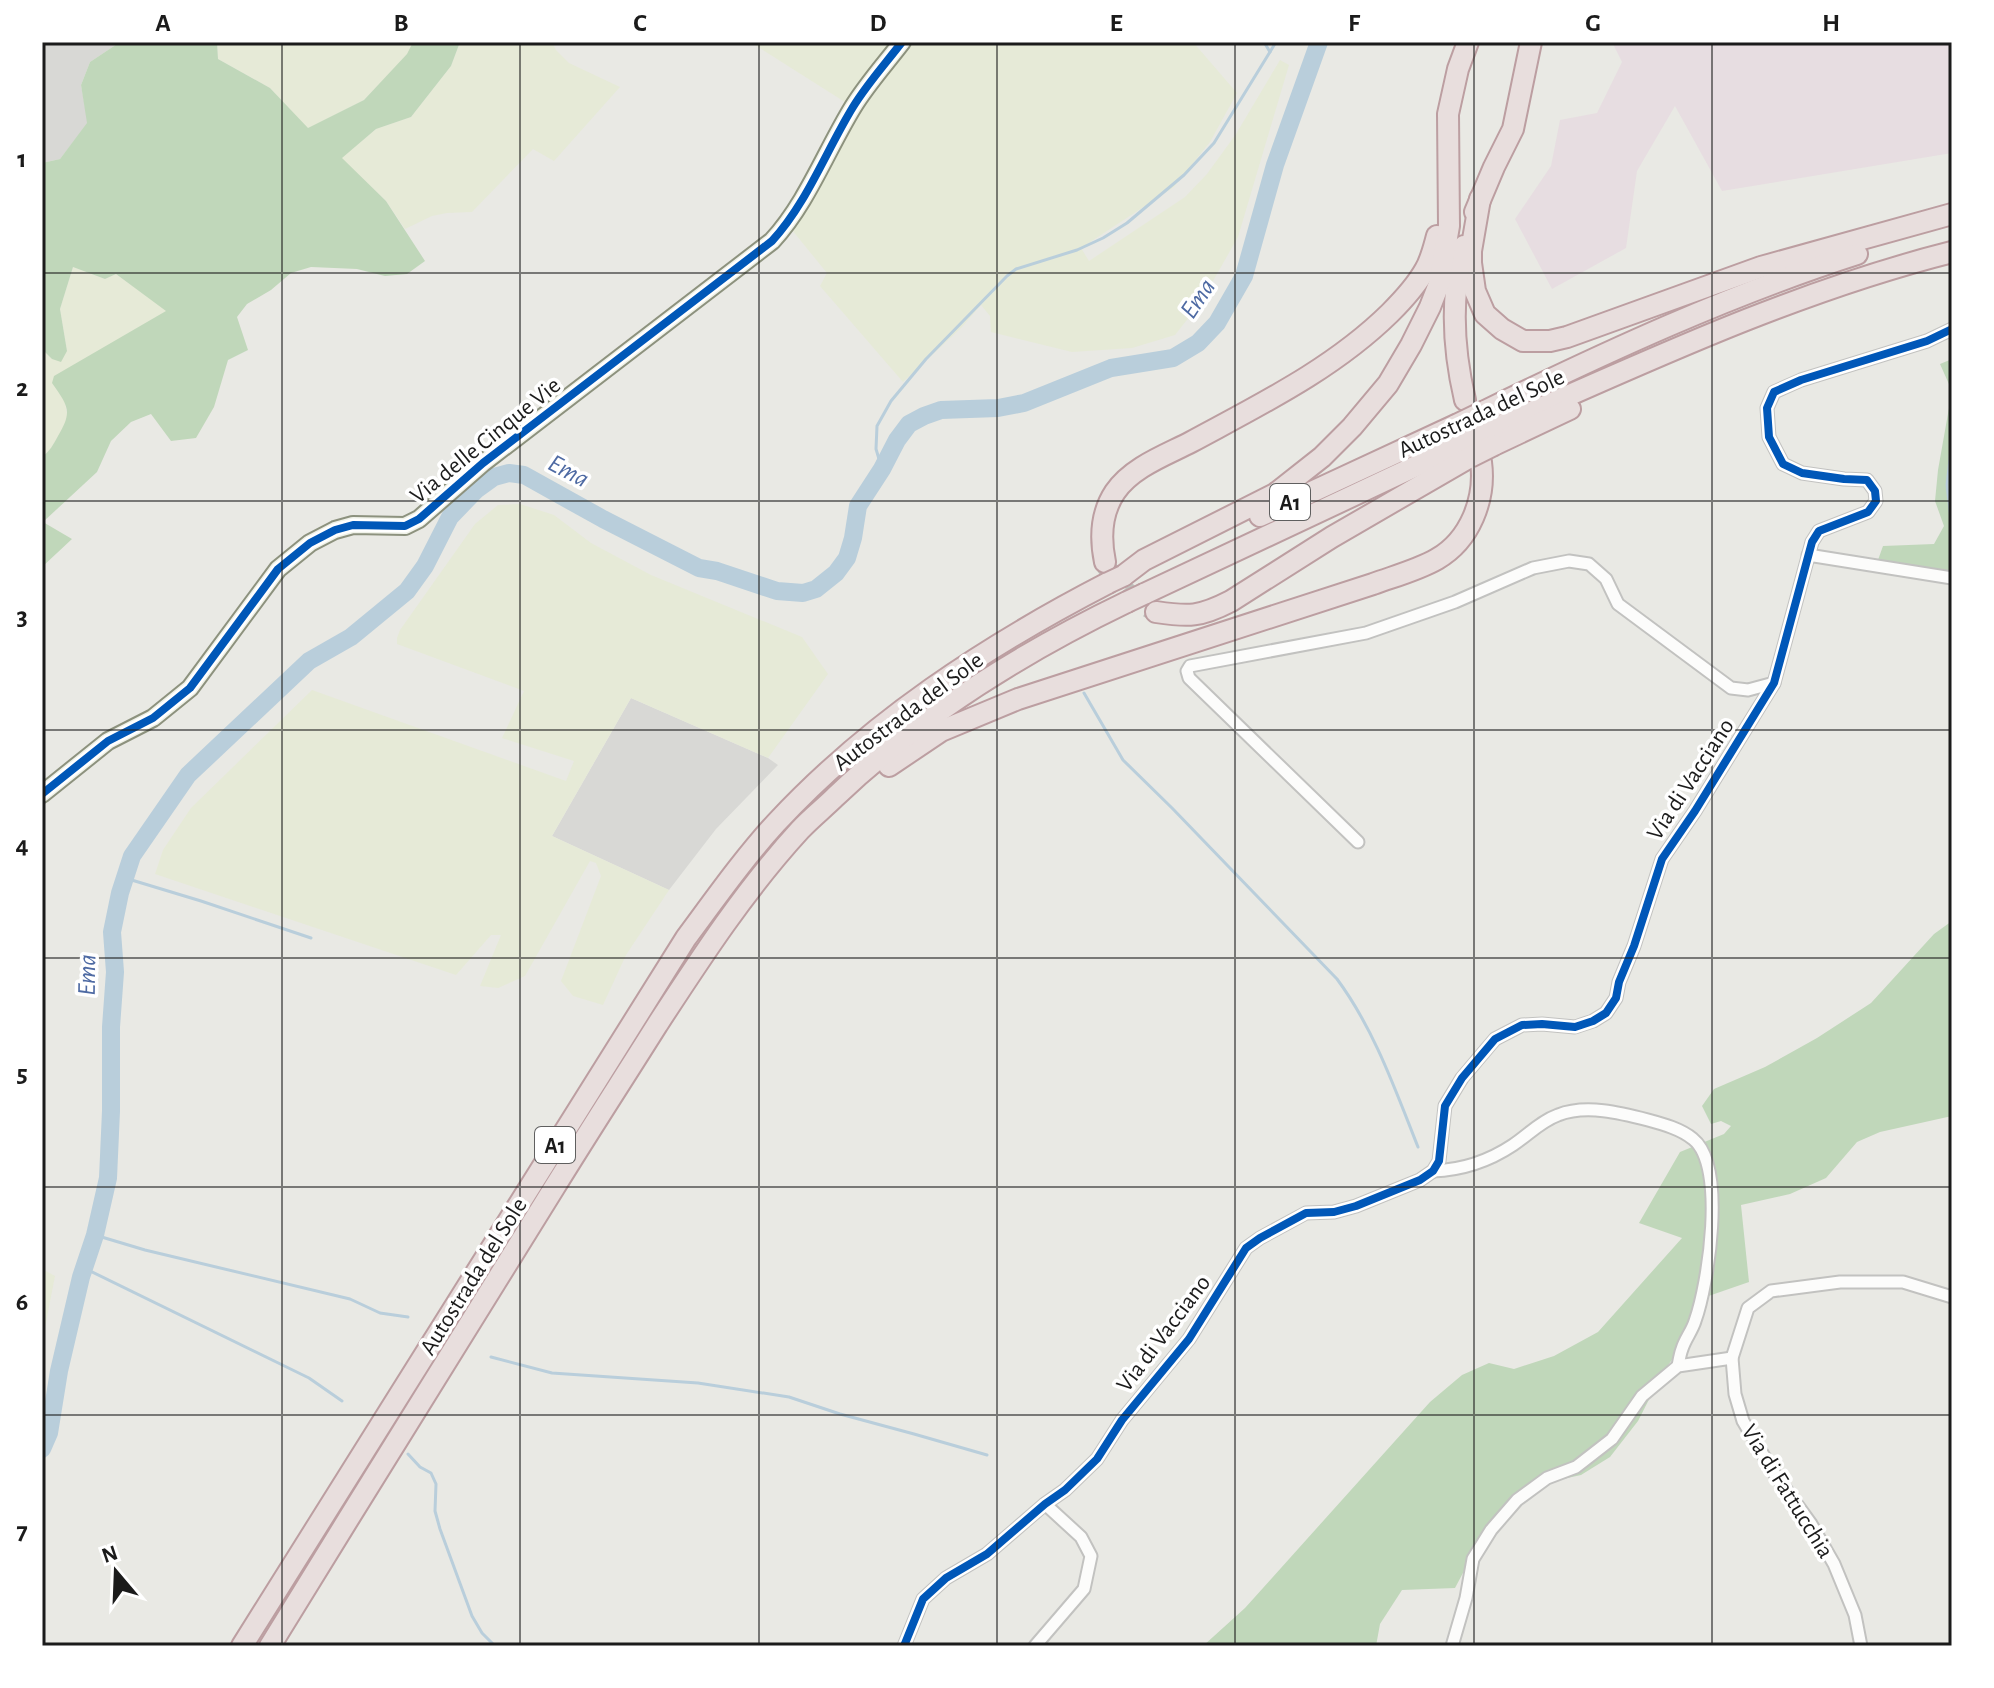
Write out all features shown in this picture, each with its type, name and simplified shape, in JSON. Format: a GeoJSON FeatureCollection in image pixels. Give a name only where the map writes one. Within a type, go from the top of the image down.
{"type":"FeatureCollection","features":[{"type":"Feature","properties":{"kind":"highway"},"geometry":{"type":"LineString","coordinates":[[1449,173],[1437,236],[1426,269],[1405,298],[1369,333],[1324,368],[1134,472],[1116,491],[1101,530],[1101,545],[1112,574],[1275,494],[1322,457],[1388,384],[1411,345],[1439,284],[1449,226],[1449,173],[1446,133],[1448,114],[1458,69],[1468,42]]}},
{"type":"Feature","properties":{"kind":"highway"},"geometry":{"type":"LineString","coordinates":[[1465,400],[1455,342],[1454,303],[1460,262],[1471,220],[1513,129],[1531,42]]}},
{"type":"Feature","properties":{"kind":"highway"},"geometry":{"type":"LineString","coordinates":[[1480,199],[1471,251],[1475,291],[1485,314],[1523,341],[1550,341],[1567,337],[1761,267],[1952,214]]}},
{"type":"Feature","properties":{"kind":"highway","name":"Autostrada del Sole"},"geometry":{"type":"LineString","coordinates":[[270,1646],[706,949],[737,905],[802,829],[872,763],[963,694],[1080,625],[1468,446],[1491,428],[1623,346],[1842,258],[1952,225]]}},
{"type":"Feature","properties":{"kind":"highway","name":"Autostrada del Sole"},"geometry":{"type":"LineString","coordinates":[[1491,428],[1665,353],[1822,292],[1902,264],[1952,252]]}},
{"type":"Feature","properties":{"kind":"highway"},"geometry":{"type":"LineString","coordinates":[[764,873],[896,760],[958,722],[1018,699],[1373,584],[1437,559],[1457,542],[1472,519],[1479,500],[1468,446],[1222,606],[1191,616],[1156,612]]}},
{"type":"Feature","properties":{"kind":"highway","name":"Autostrada del Sole"},"geometry":{"type":"LineString","coordinates":[[242,1646],[686,938],[775,824],[822,777],[926,691],[1112,574],[1281,507],[1468,446]]}},
{"type":"Feature","properties":{"kind":"street","name":"Via delle Cinque Vie"},"geometry":{"type":"LineString","coordinates":[[42,794],[108,741],[153,718],[190,688],[278,569],[310,543],[353,525],[405,526],[419,519],[483,463],[772,241],[797,209],[854,105],[902,42]]}},
{"type":"Feature","properties":{"kind":"street","name":"Via di Vacciano"},"geometry":{"type":"LineString","coordinates":[[904,1646],[923,1599],[946,1578],[987,1554],[1065,1490],[1097,1459],[1122,1420],[1189,1339],[1246,1248],[1306,1213],[1334,1212],[1356,1206],[1420,1180],[1433,1171],[1439,1161],[1445,1106],[1462,1078],[1495,1039],[1522,1025],[1575,1027],[1606,1013],[1616,998],[1662,859],[1774,683],[1812,542],[1819,531],[1868,512],[1876,501],[1875,491],[1867,480],[1802,473],[1783,464],[1769,437],[1767,408],[1774,392],[1801,380],[1927,341],[1952,329]]}},
{"type":"Feature","properties":{"kind":"street"},"geometry":{"type":"LineString","coordinates":[[1808,555],[1952,578]]}},
{"type":"Feature","properties":{"kind":"street"},"geometry":{"type":"LineString","coordinates":[[1358,842],[1189,678],[1187,671],[1190,666],[1366,633],[1455,602],[1533,568],[1569,561],[1589,564],[1606,579],[1618,604],[1731,688],[1748,690],[1774,683]]}},
{"type":"Feature","properties":{"kind":"street","name":"Via di Vacciano"},"geometry":{"type":"LineString","coordinates":[[1433,1171],[1479,1164],[1514,1145],[1530,1131],[1559,1114],[1585,1110],[1619,1113],[1664,1124],[1695,1140],[1707,1161],[1713,1205],[1703,1292],[1678,1366]]}},
{"type":"Feature","properties":{"kind":"street","name":"Via di Fattucchia"},"geometry":{"type":"LineString","coordinates":[[1861,1646],[1855,1615],[1834,1564],[1743,1421],[1735,1394],[1732,1358],[1748,1308],[1771,1291],[1840,1282],[1903,1282],[1952,1297]]}},
{"type":"Feature","properties":{"kind":"street"},"geometry":{"type":"LineString","coordinates":[[1452,1646],[1473,1559],[1491,1530],[1517,1500],[1547,1478],[1576,1467],[1612,1439],[1642,1396],[1678,1366],[1732,1358]]}},
{"type":"Feature","properties":{"kind":"street"},"geometry":{"type":"LineString","coordinates":[[1035,1646],[1084,1589],[1091,1556],[1081,1537],[1045,1504]]}},
{"type":"Feature","properties":{"kind":"shaded area"},"geometry":{"type":"Polygon","coordinates":[[[42,42],[120,42],[90,62],[81,85],[88,123],[60,159],[42,163],[42,42]]]}},
{"type":"Feature","properties":{"kind":"shaded area"},"geometry":{"type":"Polygon","coordinates":[[[1612,42],[1952,42],[1952,153],[1722,191],[1675,106],[1637,171],[1626,248],[1552,289],[1515,219],[1551,166],[1560,120],[1597,113],[1622,62],[1612,42]]]}},
{"type":"Feature","properties":{"kind":"shaded area"},"geometry":{"type":"Polygon","coordinates":[[[631,698],[778,765],[716,829],[669,890],[552,836],[631,698]]]}},
{"type":"Feature","properties":{"kind":"green space"},"geometry":{"type":"Polygon","coordinates":[[[120,42],[217,42],[218,59],[270,88],[308,128],[364,100],[407,54],[413,42],[460,42],[451,66],[411,117],[376,129],[342,158],[386,201],[425,261],[407,274],[385,276],[357,269],[311,267],[291,273],[247,304],[237,317],[248,350],[228,360],[214,407],[196,438],[171,441],[151,414],[131,422],[111,441],[97,472],[43,522],[72,539],[42,567],[42,457],[55,442],[67,414],[65,403],[52,383],[54,376],[166,311],[116,274],[105,279],[73,267],[60,309],[67,351],[61,362],[52,359],[42,349],[42,163],[60,159],[87,123],[81,85],[90,62],[120,42]]]}},
{"type":"Feature","properties":{"kind":"green space"},"geometry":{"type":"Polygon","coordinates":[[[217,42],[413,42],[408,54],[364,100],[308,129],[270,88],[218,59],[217,42]]]}},
{"type":"Feature","properties":{"kind":"green space"},"geometry":{"type":"Polygon","coordinates":[[[460,42],[552,42],[569,63],[620,87],[554,161],[533,149],[472,212],[432,216],[405,229],[386,201],[341,158],[376,129],[411,117],[451,66],[460,42]]]}},
{"type":"Feature","properties":{"kind":"green space"},"geometry":{"type":"Polygon","coordinates":[[[750,42],[894,42],[848,104],[750,42]]]}},
{"type":"Feature","properties":{"kind":"green space"},"geometry":{"type":"Polygon","coordinates":[[[909,42],[1193,42],[1237,93],[1210,142],[1174,187],[1081,248],[1089,261],[1185,197],[1207,174],[1236,134],[1280,60],[1289,65],[1238,237],[1201,302],[1175,335],[1132,348],[1072,352],[991,332],[990,316],[981,305],[903,382],[820,286],[827,273],[792,230],[858,110],[909,42]]]}},
{"type":"Feature","properties":{"kind":"green space"},"geometry":{"type":"Polygon","coordinates":[[[73,267],[105,279],[116,274],[167,311],[55,376],[53,383],[65,402],[68,420],[50,450],[42,457],[42,349],[52,359],[67,351],[60,309],[73,267]]]}},
{"type":"Feature","properties":{"kind":"green space"},"geometry":{"type":"Polygon","coordinates":[[[1952,359],[1952,391],[1940,364],[1952,359]]]}},
{"type":"Feature","properties":{"kind":"green space"},"geometry":{"type":"Polygon","coordinates":[[[1952,391],[1952,571],[1878,560],[1883,546],[1934,544],[1944,526],[1935,501],[1952,391]]]}},
{"type":"Feature","properties":{"kind":"green space"},"geometry":{"type":"Polygon","coordinates":[[[520,504],[554,515],[591,543],[651,575],[802,637],[828,674],[768,758],[631,698],[552,836],[669,890],[626,955],[603,1005],[573,996],[561,981],[601,876],[596,863],[590,861],[525,976],[498,988],[480,986],[501,935],[491,935],[456,975],[155,874],[163,850],[191,808],[312,690],[566,781],[574,761],[502,738],[524,691],[397,644],[400,630],[475,524],[498,505],[520,504]]]}},
{"type":"Feature","properties":{"kind":"green space"},"geometry":{"type":"Polygon","coordinates":[[[1952,921],[1952,1116],[1880,1132],[1857,1142],[1826,1178],[1790,1194],[1741,1205],[1749,1282],[1697,1300],[1678,1351],[1662,1374],[1638,1421],[1610,1457],[1581,1475],[1549,1482],[1482,1537],[1455,1588],[1402,1590],[1380,1624],[1376,1646],[1203,1646],[1245,1608],[1430,1402],[1462,1375],[1489,1363],[1514,1369],[1554,1356],[1598,1332],[1682,1238],[1639,1223],[1680,1152],[1724,1134],[1731,1126],[1721,1121],[1711,1124],[1702,1106],[1714,1089],[1765,1067],[1871,1003],[1934,934],[1952,921]]]}},
{"type":"Feature","properties":{"kind":"green space"},"geometry":{"type":"Polygon","coordinates":[[[42,1269],[55,1276],[42,1343],[42,1269]]]}},
{"type":"Feature","properties":{"kind":"waterway"},"geometry":{"type":"LineString","coordinates":[[1264,42],[1270,52]]}},
{"type":"Feature","properties":{"kind":"waterway"},"geometry":{"type":"LineString","coordinates":[[882,469],[876,449],[877,426],[891,401],[926,359],[1016,269],[1077,250],[1103,238],[1127,223],[1184,175],[1214,143],[1276,42]]}},
{"type":"Feature","properties":{"kind":"waterway","name":"Ema"},"geometry":{"type":"LineString","coordinates":[[42,1449],[49,1433],[59,1371],[108,1178],[115,972],[112,932],[120,893],[132,856],[188,775],[309,661],[351,637],[407,591],[425,566],[450,517],[476,490],[494,477],[509,473],[524,475],[699,568],[777,591],[803,593],[816,589],[836,573],[847,558],[858,506],[909,424],[941,410],[998,408],[1024,403],[1111,368],[1173,358],[1198,343],[1217,323],[1244,276],[1275,165],[1319,42]]}},
{"type":"Feature","properties":{"kind":"waterway"},"geometry":{"type":"LineString","coordinates":[[1952,442],[1947,485],[1952,527]]}},
{"type":"Feature","properties":{"kind":"waterway"},"geometry":{"type":"LineString","coordinates":[[1084,693],[1123,760],[1337,979],[1373,1039],[1418,1147]]}},
{"type":"Feature","properties":{"kind":"waterway"},"geometry":{"type":"LineString","coordinates":[[125,878],[311,938]]}},
{"type":"Feature","properties":{"kind":"waterway"},"geometry":{"type":"LineString","coordinates":[[95,1235],[350,1299],[380,1313],[408,1317]]}},
{"type":"Feature","properties":{"kind":"waterway"},"geometry":{"type":"LineString","coordinates":[[84,1268],[309,1378],[342,1401]]}},
{"type":"Feature","properties":{"kind":"waterway"},"geometry":{"type":"LineString","coordinates":[[491,1357],[552,1373],[698,1383],[789,1397],[987,1455]]}},
{"type":"Feature","properties":{"kind":"waterway"},"geometry":{"type":"LineString","coordinates":[[408,1454],[431,1473],[436,1484],[435,1511],[440,1529],[472,1616],[482,1633],[495,1646]]}},
{"type":"Feature","properties":{"kind":"tunnel"},"geometry":{"type":"LineString","coordinates":[[1106,566],[1127,592],[1156,612]]}},
{"type":"Feature","properties":{"kind":"cycle path"},"geometry":{"type":"LineString","coordinates":[[42,794],[108,741],[153,718],[190,688],[278,569],[310,543],[353,525],[405,526],[419,519],[483,463],[772,241],[806,194],[858,98],[902,42]]}},
{"type":"Feature","properties":{"kind":"cycle path"},"geometry":{"type":"LineString","coordinates":[[904,1646],[923,1599],[946,1578],[987,1554],[1065,1490],[1097,1459],[1122,1420],[1189,1339],[1246,1248],[1306,1213],[1334,1212],[1356,1206],[1420,1180],[1433,1171],[1439,1161],[1445,1106],[1462,1078],[1495,1039],[1522,1025],[1575,1027],[1606,1013],[1616,998],[1662,859],[1774,683],[1812,542],[1819,531],[1868,512],[1876,501],[1875,491],[1867,480],[1802,473],[1783,464],[1769,437],[1767,408],[1774,392],[1801,380],[1927,341],[1952,329]]}}]}
